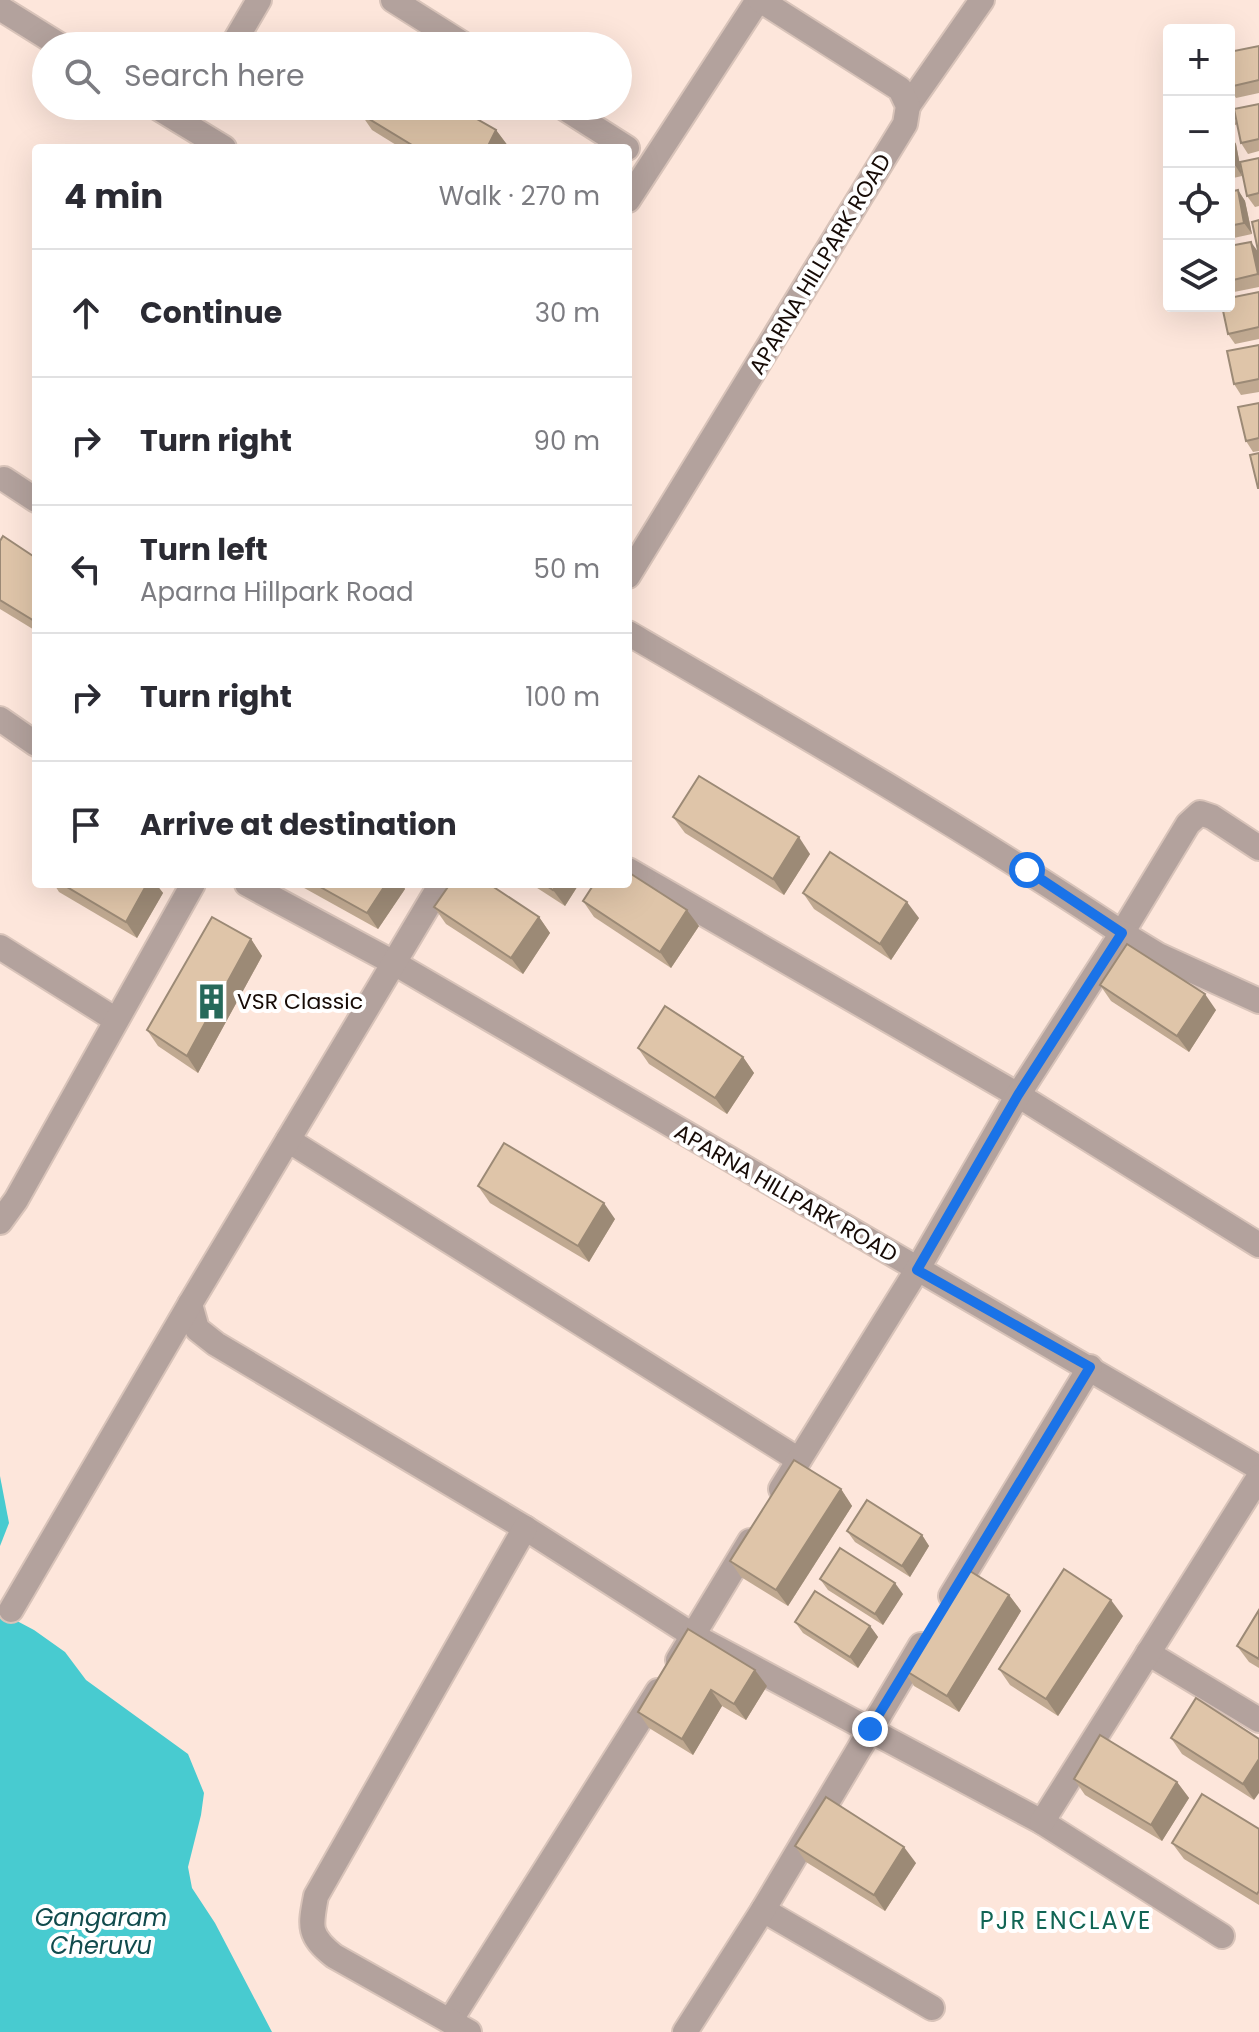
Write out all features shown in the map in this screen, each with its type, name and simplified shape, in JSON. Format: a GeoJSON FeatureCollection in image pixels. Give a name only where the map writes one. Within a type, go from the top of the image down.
{"type":"FeatureCollection","features":[{"type":"Feature","properties":{"kind":"street"},"geometry":{"type":"LineString","coordinates":[[240,32],[259,0]]}},
{"type":"Feature","properties":{"kind":"street"},"geometry":{"type":"LineString","coordinates":[[393,0],[444,32]]}},
{"type":"Feature","properties":{"kind":"street"},"geometry":{"type":"LineString","coordinates":[[632,194],[759,0],[900,89],[908,106]]}},
{"type":"Feature","properties":{"kind":"street","name":"APARNA HILLPARK ROAD"},"geometry":{"type":"LineString","coordinates":[[632,569],[905,124],[908,106],[982,0]]}},
{"type":"Feature","properties":{"kind":"street"},"geometry":{"type":"LineString","coordinates":[[11,8],[43,32]]}},
{"type":"Feature","properties":{"kind":"street"},"geometry":{"type":"LineString","coordinates":[[195,120],[220,144]]}},
{"type":"Feature","properties":{"kind":"street"},"geometry":{"type":"LineString","coordinates":[[583,120],[622,144]]}},
{"type":"Feature","properties":{"kind":"street"},"geometry":{"type":"LineString","coordinates":[[632,151],[651,163]]}},
{"type":"Feature","properties":{"kind":"street"},"geometry":{"type":"LineString","coordinates":[[4,479],[32,497]]}},
{"type":"Feature","properties":{"kind":"street"},"geometry":{"type":"LineString","coordinates":[[632,635],[810,738],[1027,870],[1158,955],[1259,1001]]}},
{"type":"Feature","properties":{"kind":"street"},"geometry":{"type":"LineString","coordinates":[[0,719],[32,741]]}},
{"type":"Feature","properties":{"kind":"street"},"geometry":{"type":"LineString","coordinates":[[525,1528],[316,1896],[310,1927],[319,1944],[334,1956],[460,2027],[762,1521],[917,1270],[1018,1095],[1188,824],[1200,813],[1212,817],[1259,848]]}},
{"type":"Feature","properties":{"kind":"street"},"geometry":{"type":"LineString","coordinates":[[632,872],[1018,1095],[1259,1245]]}},
{"type":"Feature","properties":{"kind":"street"},"geometry":{"type":"LineString","coordinates":[[0,1222],[8,1195],[116,1020],[191,888]]}},
{"type":"Feature","properties":{"kind":"street","name":"APARNA HILLPARK ROAD"},"geometry":{"type":"LineString","coordinates":[[254,888],[394,963],[1259,1468]]}},
{"type":"Feature","properties":{"kind":"street"},"geometry":{"type":"LineString","coordinates":[[11,1610],[439,888]]}},
{"type":"Feature","properties":{"kind":"street"},"geometry":{"type":"LineString","coordinates":[[0,947],[116,1020]]}},
{"type":"Feature","properties":{"kind":"street"},"geometry":{"type":"LineString","coordinates":[[288,1140],[799,1460]]}},
{"type":"Feature","properties":{"kind":"street"},"geometry":{"type":"LineString","coordinates":[[190,1304],[197,1329],[216,1344],[525,1528],[694,1636],[1042,1822],[1222,1936]]}},
{"type":"Feature","properties":{"kind":"street"},"geometry":{"type":"LineString","coordinates":[[685,2032],[763,1910],[1090,1367]]}},
{"type":"Feature","properties":{"kind":"street"},"geometry":{"type":"LineString","coordinates":[[1042,1822],[1259,1477]]}},
{"type":"Feature","properties":{"kind":"street"},"geometry":{"type":"LineString","coordinates":[[1148,1653],[1259,1720]]}},
{"type":"Feature","properties":{"kind":"street"},"geometry":{"type":"LineString","coordinates":[[763,1910],[932,2008]]}},
{"type":"Feature","properties":{"kind":"water"},"geometry":{"type":"Polygon","coordinates":[[[0,1476],[9,1523],[0,1546],[0,1476]]]}},
{"type":"Feature","properties":{"kind":"water","name":"Gangaram Cheruvu"},"geometry":{"type":"Polygon","coordinates":[[[0,1612],[34,1630],[65,1652],[86,1680],[188,1754],[204,1793],[188,1867],[192,1888],[215,1923],[272,2032],[0,2032],[0,1612]]]}},
{"type":"Feature","properties":{"kind":"building"},"geometry":{"type":"Polygon","coordinates":[[[1259,46],[1259,80],[1235,86],[1235,51],[1259,46]]]}},
{"type":"Feature","properties":{"kind":"building"},"geometry":{"type":"Polygon","coordinates":[[[1259,104],[1259,139],[1241,143],[1235,109],[1259,104]]]}},
{"type":"Feature","properties":{"kind":"building"},"geometry":{"type":"Polygon","coordinates":[[[371,120],[478,120],[496,130],[489,144],[410,144],[371,120]]]}},
{"type":"Feature","properties":{"kind":"building"},"geometry":{"type":"Polygon","coordinates":[[[1259,158],[1259,193],[1247,196],[1240,162],[1259,158]]]}},
{"type":"Feature","properties":{"kind":"building"},"geometry":{"type":"Polygon","coordinates":[[[1238,190],[1244,223],[1235,225],[1235,191],[1238,190]]]}},
{"type":"Feature","properties":{"kind":"building"},"geometry":{"type":"Polygon","coordinates":[[[1259,220],[1259,255],[1252,222],[1259,220]]]}},
{"type":"Feature","properties":{"kind":"building"},"geometry":{"type":"Polygon","coordinates":[[[1251,242],[1258,274],[1235,280],[1235,245],[1251,242]]]}},
{"type":"Feature","properties":{"kind":"building"},"geometry":{"type":"Polygon","coordinates":[[[1259,292],[1259,327],[1228,334],[1223,312],[1235,312],[1235,297],[1259,292]]]}},
{"type":"Feature","properties":{"kind":"building"},"geometry":{"type":"Polygon","coordinates":[[[1259,345],[1259,379],[1234,384],[1227,351],[1259,345]]]}},
{"type":"Feature","properties":{"kind":"building"},"geometry":{"type":"Polygon","coordinates":[[[1259,403],[1259,438],[1246,441],[1238,407],[1259,403]]]}},
{"type":"Feature","properties":{"kind":"building"},"geometry":{"type":"Polygon","coordinates":[[[1259,453],[1259,488],[1258,488],[1250,455],[1259,453]]]}},
{"type":"Feature","properties":{"kind":"building"},"geometry":{"type":"Polygon","coordinates":[[[3,536],[32,555],[32,620],[0,600],[0,541],[3,536]]]}},
{"type":"Feature","properties":{"kind":"building"},"geometry":{"type":"Polygon","coordinates":[[[699,776],[799,837],[773,879],[673,817],[699,776]]]}},
{"type":"Feature","properties":{"kind":"building"},"geometry":{"type":"Polygon","coordinates":[[[830,852],[907,902],[880,944],[803,893],[830,852]]]}},
{"type":"Feature","properties":{"kind":"building"},"geometry":{"type":"Polygon","coordinates":[[[632,875],[687,910],[660,952],[583,901],[591,888],[632,888],[632,875]]]}},
{"type":"Feature","properties":{"kind":"building"},"geometry":{"type":"Polygon","coordinates":[[[69,888],[145,888],[126,922],[69,888]]]}},
{"type":"Feature","properties":{"kind":"building"},"geometry":{"type":"Polygon","coordinates":[[[322,888],[383,888],[367,913],[322,888]]]}},
{"type":"Feature","properties":{"kind":"building"},"geometry":{"type":"Polygon","coordinates":[[[447,888],[495,888],[539,917],[511,958],[434,907],[447,888]]]}},
{"type":"Feature","properties":{"kind":"building"},"geometry":{"type":"Polygon","coordinates":[[[212,917],[251,939],[187,1056],[147,1030],[212,917]]]}},
{"type":"Feature","properties":{"kind":"building"},"geometry":{"type":"Polygon","coordinates":[[[1127,944],[1205,994],[1177,1036],[1100,985],[1127,944]]]}},
{"type":"Feature","properties":{"kind":"building"},"geometry":{"type":"Polygon","coordinates":[[[665,1006],[743,1057],[715,1098],[638,1048],[665,1006]]]}},
{"type":"Feature","properties":{"kind":"building"},"geometry":{"type":"Polygon","coordinates":[[[504,1143],[604,1203],[578,1246],[478,1186],[504,1143]]]}},
{"type":"Feature","properties":{"kind":"building"},"geometry":{"type":"Polygon","coordinates":[[[794,1460],[841,1489],[776,1590],[730,1561],[794,1460]]]}},
{"type":"Feature","properties":{"kind":"building"},"geometry":{"type":"Polygon","coordinates":[[[867,1500],[922,1535],[902,1566],[847,1531],[867,1500]]]}},
{"type":"Feature","properties":{"kind":"building"},"geometry":{"type":"Polygon","coordinates":[[[840,1548],[895,1583],[875,1614],[820,1579],[840,1548]]]}},
{"type":"Feature","properties":{"kind":"building"},"geometry":{"type":"Polygon","coordinates":[[[965,1568],[1009,1595],[947,1696],[903,1669],[965,1568]]]}},
{"type":"Feature","properties":{"kind":"building"},"geometry":{"type":"Polygon","coordinates":[[[1064,1569],[1111,1600],[1046,1699],[999,1669],[1064,1569]]]}},
{"type":"Feature","properties":{"kind":"building"},"geometry":{"type":"Polygon","coordinates":[[[815,1591],[870,1626],[850,1657],[795,1622],[815,1591]]]}},
{"type":"Feature","properties":{"kind":"building"},"geometry":{"type":"Polygon","coordinates":[[[1259,1610],[1259,1659],[1237,1646],[1259,1610]]]}},
{"type":"Feature","properties":{"kind":"building"},"geometry":{"type":"Polygon","coordinates":[[[688,1629],[755,1670],[734,1704],[711,1690],[682,1739],[638,1712],[688,1629]]]}},
{"type":"Feature","properties":{"kind":"building"},"geometry":{"type":"Polygon","coordinates":[[[1196,1698],[1259,1739],[1259,1759],[1243,1784],[1171,1738],[1196,1698]]]}},
{"type":"Feature","properties":{"kind":"building"},"geometry":{"type":"Polygon","coordinates":[[[1100,1735],[1177,1782],[1151,1825],[1074,1779],[1100,1735]]]}},
{"type":"Feature","properties":{"kind":"building"},"geometry":{"type":"Polygon","coordinates":[[[1202,1794],[1259,1829],[1257,1894],[1172,1843],[1202,1794]]]}},
{"type":"Feature","properties":{"kind":"building"},"geometry":{"type":"Polygon","coordinates":[[[826,1797],[904,1847],[874,1895],[795,1846],[826,1797]]]}},
{"type":"Feature","properties":{"kind":"place","name":"VSR Classic"},"geometry":{"type":"Point","coordinates":[211,1001]}},
{"type":"Feature","properties":{"kind":"district","name":"PJR ENCLAVE"},"geometry":{"type":"Point","coordinates":[1066,1920]}},
{"type":"Feature","properties":{"kind":"route"},"geometry":{"type":"LineString","coordinates":[[870,1729],[1090,1367],[917,1270],[1018,1095],[1122,933],[1027,870]]}}]}
